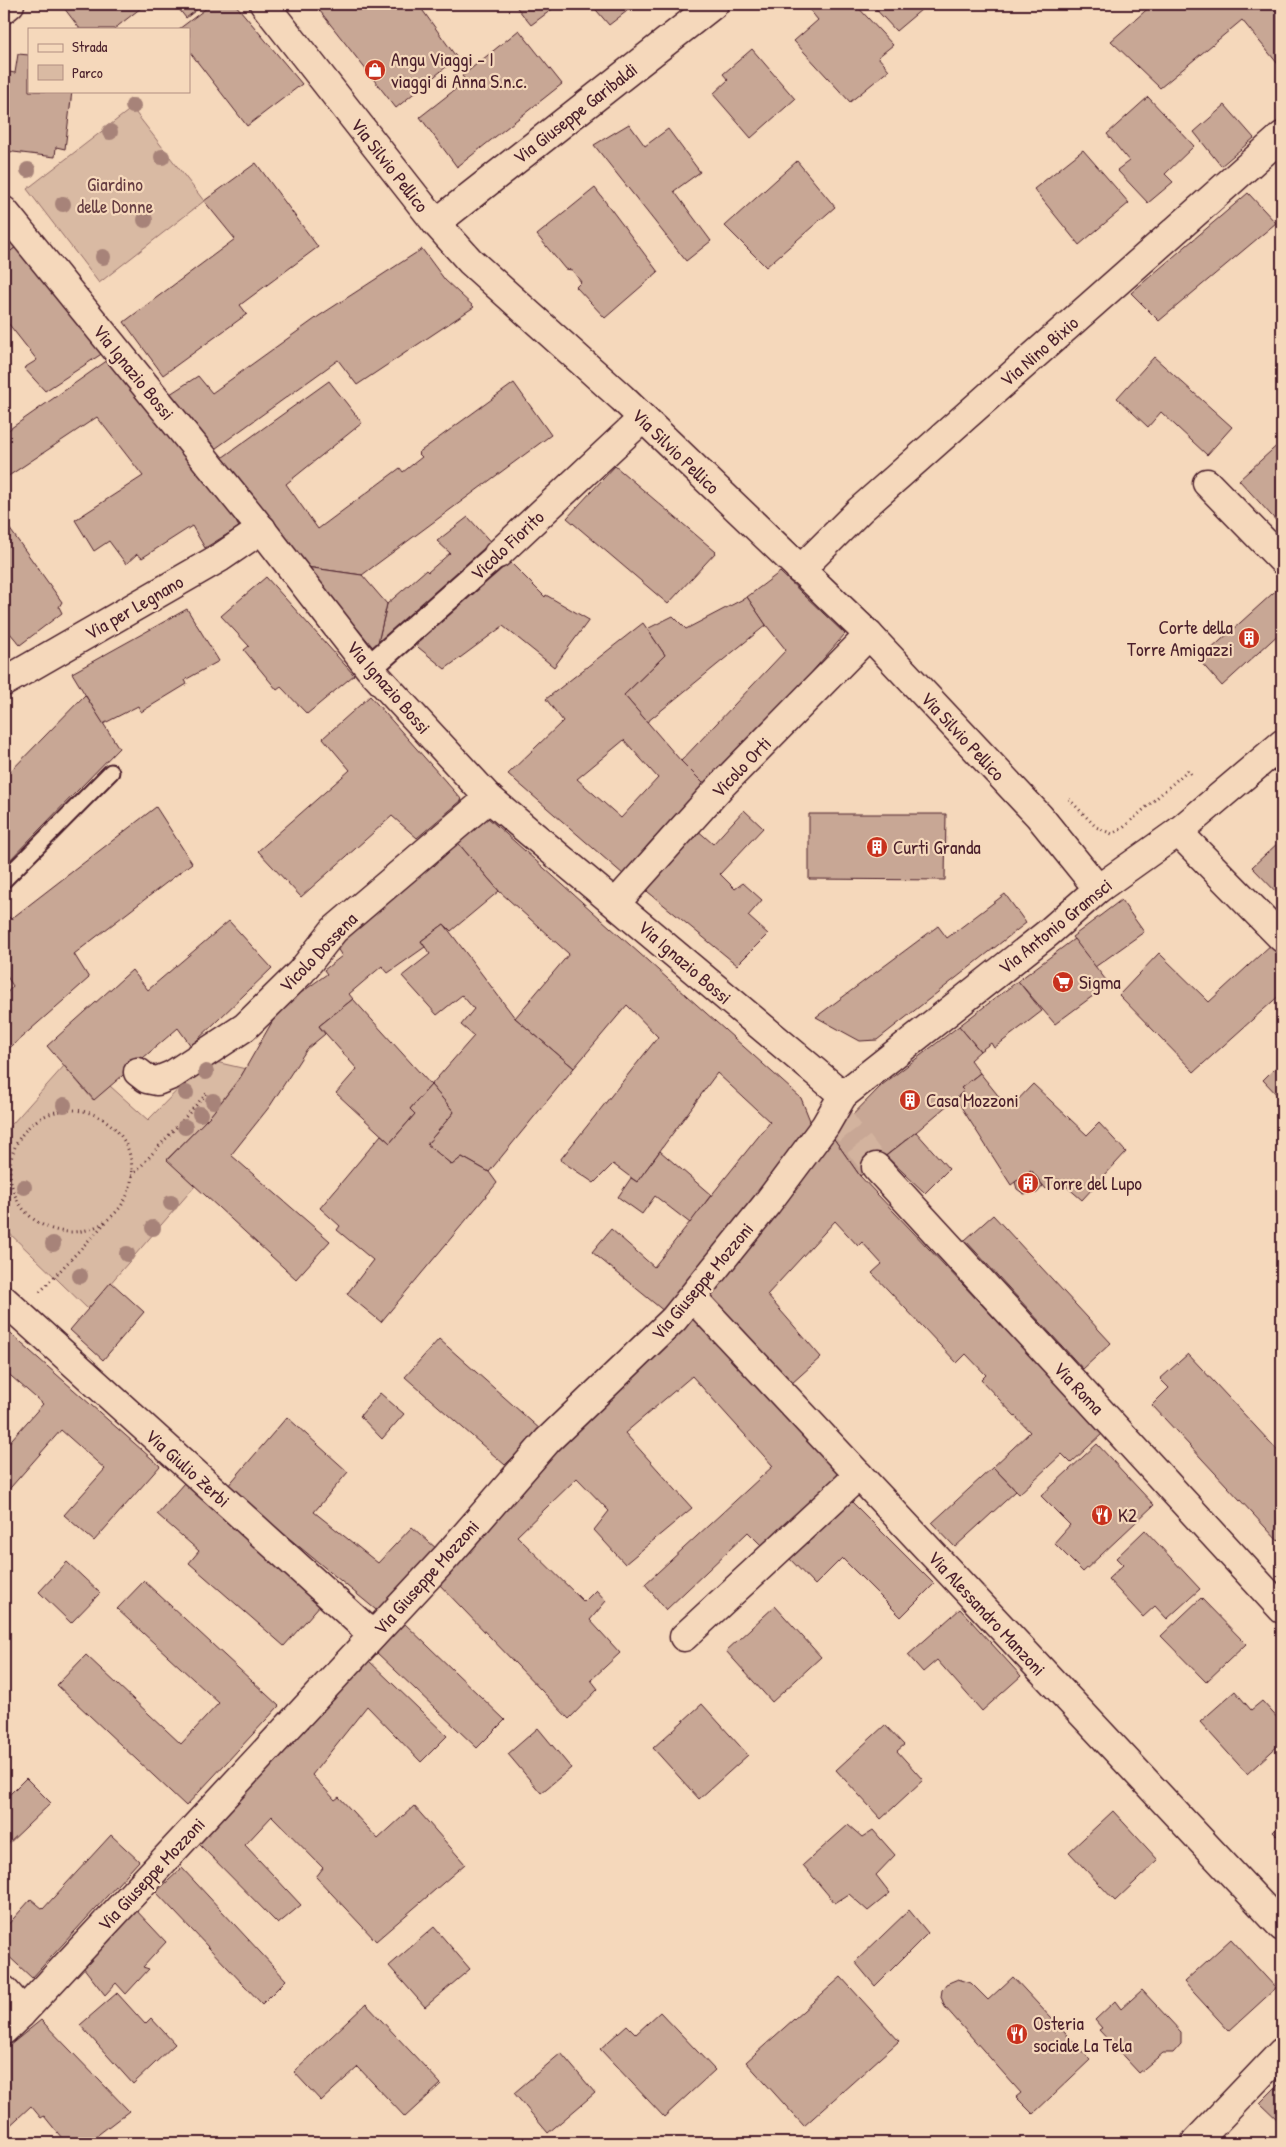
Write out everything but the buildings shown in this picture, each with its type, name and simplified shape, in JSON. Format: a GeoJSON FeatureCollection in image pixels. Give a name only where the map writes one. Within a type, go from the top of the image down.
{"type":"FeatureCollection","features":[{"type":"Feature","properties":{"kind":"street"},"geometry":{"type":"LineString","coordinates":[[4,9],[10,4]]}},
{"type":"Feature","properties":{"kind":"street","name":"Via Silvio Pellico"},"geometry":{"type":"LineString","coordinates":[[264,4],[436,223],[470,261],[622,398],[869,634],[1038,816],[1098,889]]}},
{"type":"Feature","properties":{"kind":"street","name":"Via Giuseppe Garibaldi"},"geometry":{"type":"LineString","coordinates":[[436,223],[714,4]]}},
{"type":"Feature","properties":{"kind":"street","name":"Via Nino Bixio"},"geometry":{"type":"LineString","coordinates":[[800,570],[860,510],[1282,136]]}},
{"type":"Feature","properties":{"kind":"street","name":"Via Ignazio Bossi"},"geometry":{"type":"LineString","coordinates":[[4,211],[262,530],[369,668],[489,798],[616,903],[838,1103]]}},
{"type":"Feature","properties":{"kind":"street","name":"Vicolo Fiorito"},"geometry":{"type":"LineString","coordinates":[[369,668],[498,554],[642,419]]}},
{"type":"Feature","properties":{"kind":"street"},"geometry":{"type":"LineString","coordinates":[[1207,483],[1282,560]]}},
{"type":"Feature","properties":{"kind":"street","name":"Via per Legnano"},"geometry":{"type":"LineString","coordinates":[[4,682],[221,557],[262,530]]}},
{"type":"Feature","properties":{"kind":"street","name":"Vicolo Orti"},"geometry":{"type":"LineString","coordinates":[[616,903],[721,786],[869,634]]}},
{"type":"Feature","properties":{"kind":"street","name":"Via Antonio Gramsci"},"geometry":{"type":"LineString","coordinates":[[838,1103],[1040,939],[1098,889],[1178,832],[1282,744]]}},
{"type":"Feature","properties":{"kind":"street","name":"Vicolo Dossena"},"geometry":{"type":"LineString","coordinates":[[138,1072],[147,1079],[157,1081],[172,1075],[244,1027],[301,972],[334,930],[489,798]]}},
{"type":"Feature","properties":{"kind":"street"},"geometry":{"type":"LineString","coordinates":[[1178,832],[1282,938]]}},
{"type":"Feature","properties":{"kind":"street","name":"Via Giuseppe Mozzoni"},"geometry":{"type":"LineString","coordinates":[[12,2022],[447,1556],[548,1440],[674,1319],[693,1298],[825,1126],[838,1103]]}},
{"type":"Feature","properties":{"kind":"street","name":"Via Roma"},"geometry":{"type":"LineString","coordinates":[[876,1167],[1282,1609]]}},
{"type":"Feature","properties":{"kind":"street","name":"Via Alessandro Manzoni"},"geometry":{"type":"LineString","coordinates":[[693,1298],[1282,1928]]}},
{"type":"Feature","properties":{"kind":"street","name":"Via Giulio Zerbi"},"geometry":{"type":"LineString","coordinates":[[12,1308],[373,1635]]}},
{"type":"Feature","properties":{"kind":"street"},"geometry":{"type":"LineString","coordinates":[[684,1637],[859,1475]]}},
{"type":"Feature","properties":{"kind":"street"},"geometry":{"type":"LineString","coordinates":[[4,1990],[13,2000],[12,2022]]}},
{"type":"Feature","properties":{"kind":"street"},"geometry":{"type":"LineString","coordinates":[[1195,2143],[1282,2052]]}},
{"type":"Feature","properties":{"kind":"lane"},"geometry":{"type":"LineString","coordinates":[[4,880],[112,772]]}},
{"type":"Feature","properties":{"kind":"path"},"geometry":{"type":"LineString","coordinates":[[1069,799],[1096,827],[1112,834],[1123,828],[1188,770],[1213,802]]}},
{"type":"Feature","properties":{"kind":"path"},"geometry":{"type":"LineString","coordinates":[[131,1177],[209,1090]]}},
{"type":"Feature","properties":{"kind":"path"},"geometry":{"type":"LineString","coordinates":[[12,1308],[111,1217],[122,1204],[129,1189],[132,1170],[129,1150],[119,1134],[104,1120],[86,1112],[67,1110],[48,1115],[31,1125],[18,1140],[11,1158],[10,1175],[21,1207],[33,1219],[47,1227],[64,1232],[81,1231],[97,1227],[111,1217]]}},
{"type":"Feature","properties":{"kind":"green space","name":"Giardino delle Donne"},"geometry":{"type":"Polygon","coordinates":[[[132,108],[204,201],[99,283],[27,189],[132,108]]]}},
{"type":"Feature","properties":{"kind":"green space"},"geometry":{"type":"Polygon","coordinates":[[[207,1060],[246,1069],[211,1115],[167,1159],[195,1186],[88,1309],[4,1228],[4,1133],[64,1066],[93,1100],[110,1086],[148,1120],[207,1060]]]}},
{"type":"Feature","properties":{"kind":"tunnel"},"geometry":{"type":"LineString","coordinates":[[833,1111],[876,1167]]}},
{"type":"Feature","properties":{"kind":"place","name":"Angu Viaggi - I viaggi di Anna S.n.c."},"geometry":{"type":"Point","coordinates":[375,70]}},
{"type":"Feature","properties":{"kind":"place","name":"Corte della Torre Amigazzi"},"geometry":{"type":"Point","coordinates":[1249,638]}},
{"type":"Feature","properties":{"kind":"place","name":"Curti Granda"},"geometry":{"type":"Point","coordinates":[877,847]}},
{"type":"Feature","properties":{"kind":"place","name":"Sigma"},"geometry":{"type":"Point","coordinates":[1063,982]}},
{"type":"Feature","properties":{"kind":"place","name":"Casa Mozzoni"},"geometry":{"type":"Point","coordinates":[910,1100]}},
{"type":"Feature","properties":{"kind":"place","name":"Torre del Lupo"},"geometry":{"type":"Point","coordinates":[1028,1183]}},
{"type":"Feature","properties":{"kind":"place","name":"K2"},"geometry":{"type":"Point","coordinates":[1102,1515]}},
{"type":"Feature","properties":{"kind":"place","name":"Osteria sociale La Tela"},"geometry":{"type":"Point","coordinates":[1017,2034]}}]}
